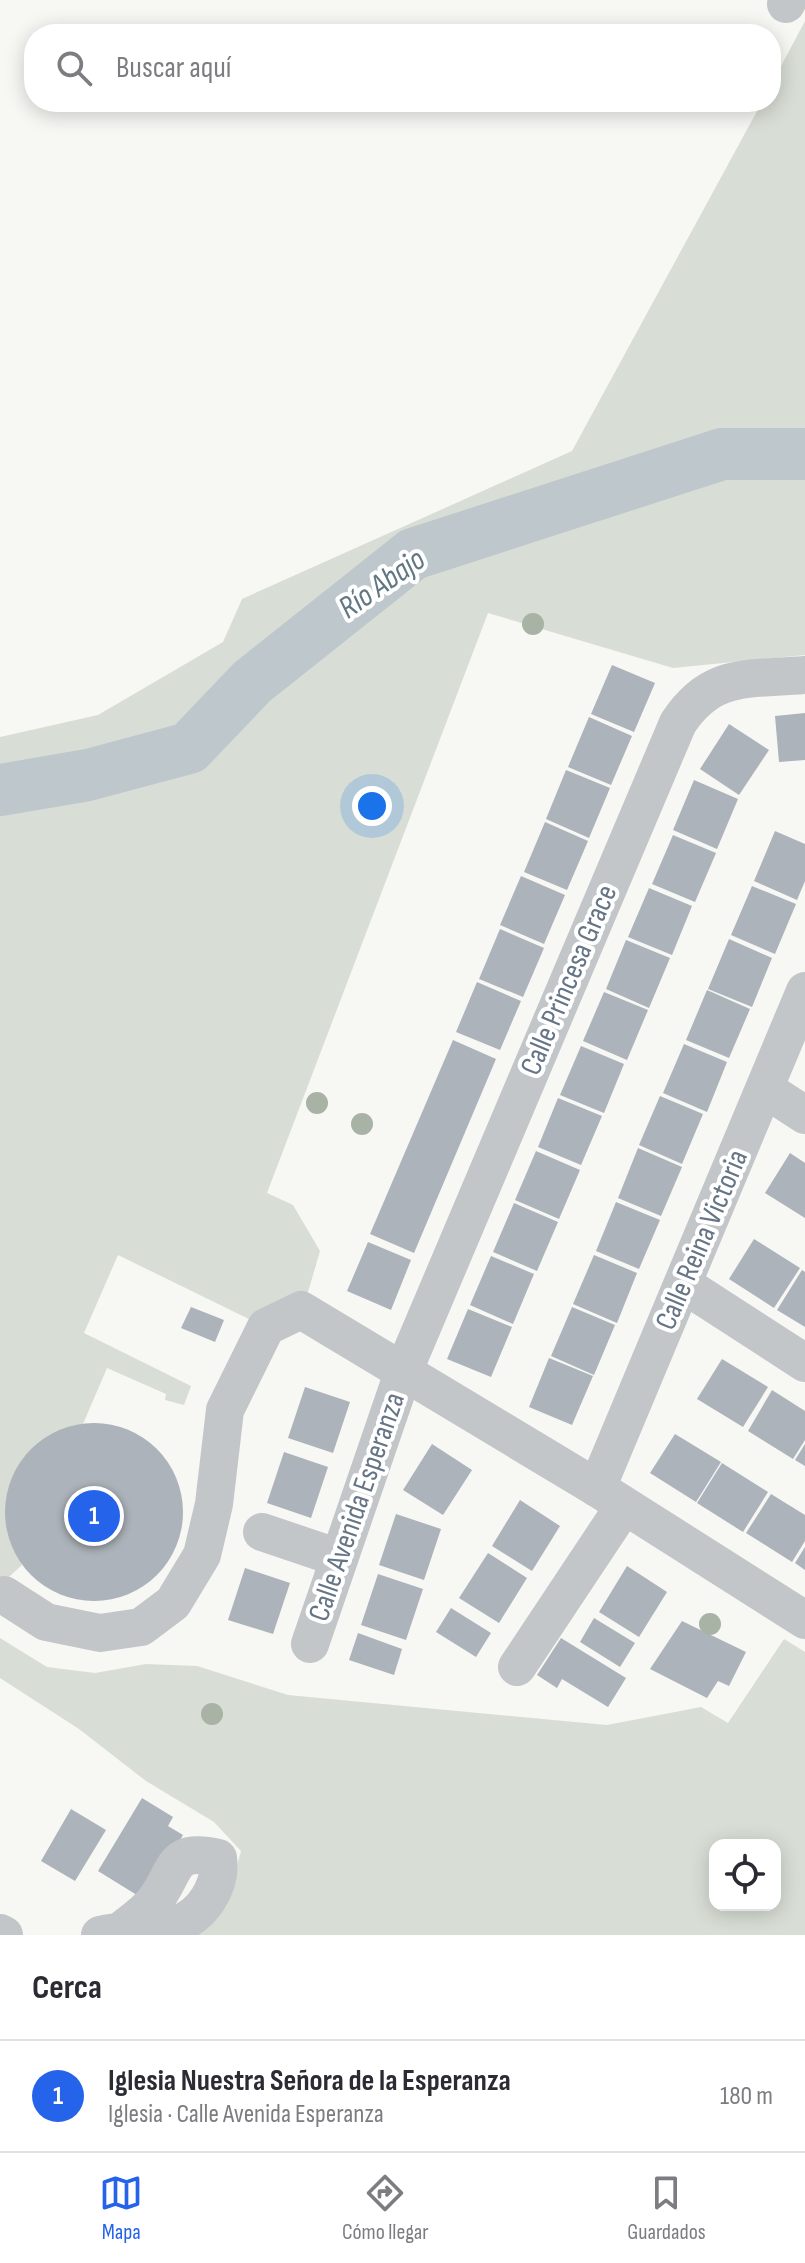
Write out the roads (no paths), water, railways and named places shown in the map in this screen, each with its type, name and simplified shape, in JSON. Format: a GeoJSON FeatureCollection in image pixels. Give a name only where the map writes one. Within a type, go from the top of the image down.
{"type":"FeatureCollection","features":[{"type":"Feature","properties":{"kind":"street","name":"Calle Princesa Grace"},"geometry":{"type":"LineString","coordinates":[[404,1370],[678,723],[692,702],[719,683],[805,675]]}},
{"type":"Feature","properties":{"kind":"street","name":"Calle Reina Victoria"},"geometry":{"type":"LineString","coordinates":[[517,1667],[610,1497],[683,1284],[805,991]]}},
{"type":"Feature","properties":{"kind":"street"},"geometry":{"type":"LineString","coordinates":[[765,1089],[805,1115]]}},
{"type":"Feature","properties":{"kind":"street"},"geometry":{"type":"LineString","coordinates":[[683,1284],[805,1363]]}},
{"type":"Feature","properties":{"kind":"street"},"geometry":{"type":"LineString","coordinates":[[4,1595],[46,1622],[100,1633],[141,1627],[173,1603],[202,1555],[214,1504],[225,1410],[266,1327],[301,1310],[404,1370],[805,1620]]}},
{"type":"Feature","properties":{"kind":"street","name":"Calle Avenida Esperanza"},"geometry":{"type":"LineString","coordinates":[[310,1644],[404,1370]]}},
{"type":"Feature","properties":{"kind":"street"},"geometry":{"type":"LineString","coordinates":[[262,1532],[339,1558]]}},
{"type":"Feature","properties":{"kind":"waterway","name":"Río Abajo"},"geometry":{"type":"LineString","coordinates":[[0,790],[88,775],[189,748],[252,682],[413,554],[722,454],[805,454]]}},
{"type":"Feature","properties":{"kind":"place","name":"Iglesia Nuestra Señora de la Esperanza"},"geometry":{"type":"Point","coordinates":[94,1516]}}]}
